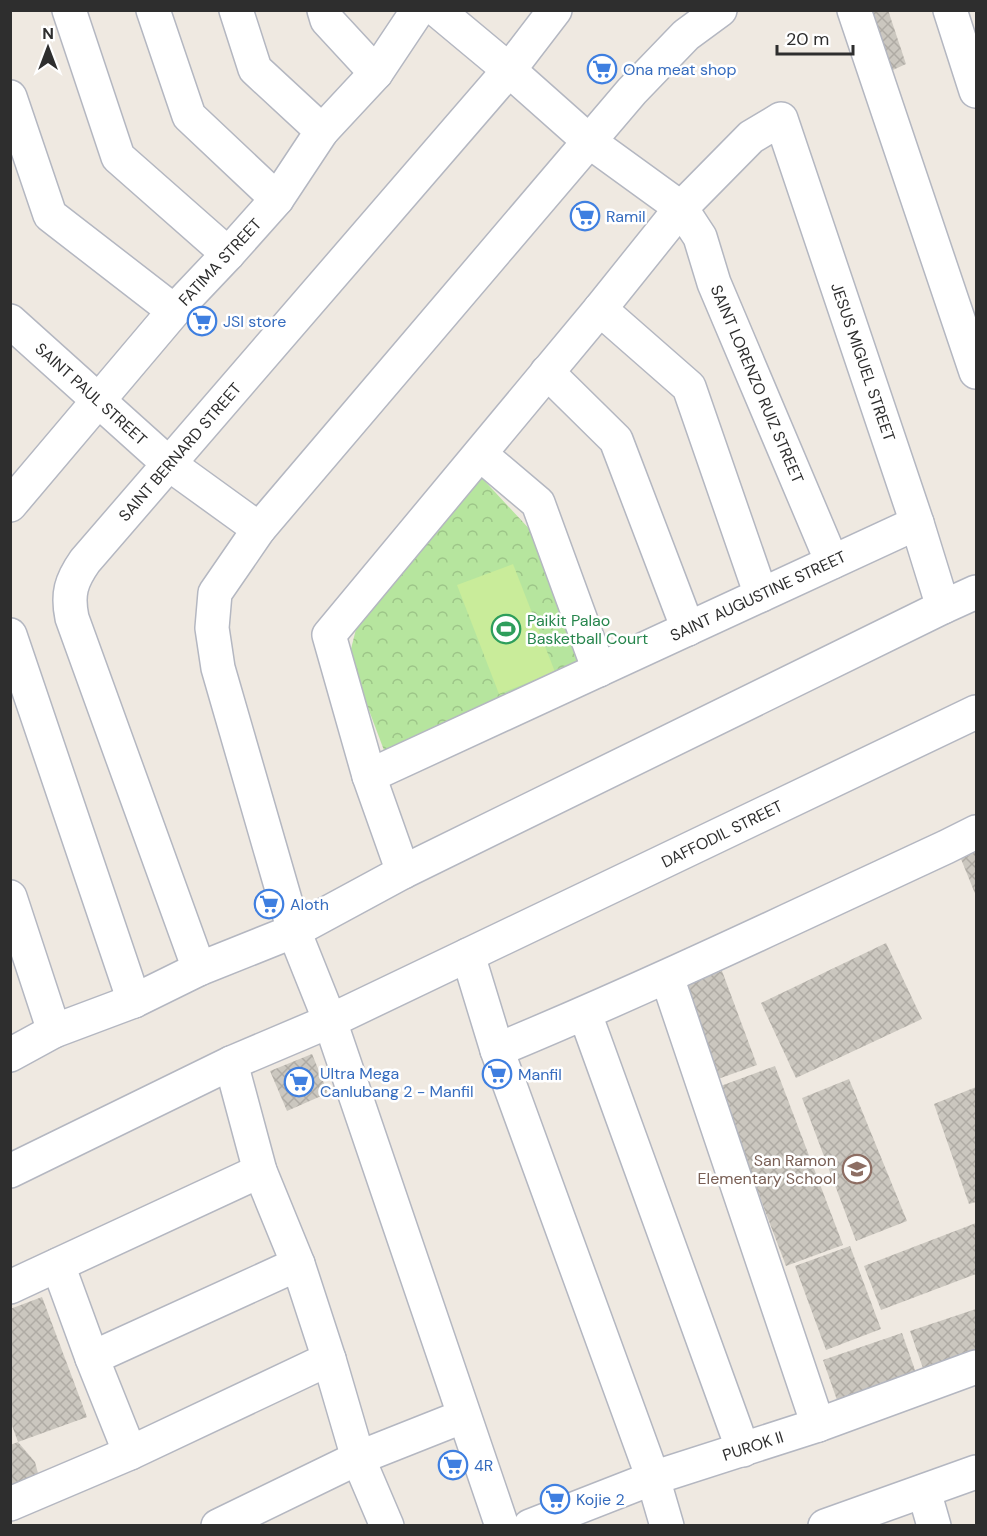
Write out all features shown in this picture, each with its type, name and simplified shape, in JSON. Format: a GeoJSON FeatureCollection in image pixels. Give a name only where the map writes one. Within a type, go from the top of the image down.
{"type":"FeatureCollection","features":[{"type":"Feature","properties":{"kind":"street"},"geometry":{"type":"LineString","coordinates":[[69,10],[118,157],[228,254]]}},
{"type":"Feature","properties":{"kind":"street"},"geometry":{"type":"LineString","coordinates":[[153,10],[189,116],[277,199]]}},
{"type":"Feature","properties":{"kind":"street"},"geometry":{"type":"LineString","coordinates":[[236,10],[255,69],[322,132]]}},
{"type":"Feature","properties":{"kind":"street"},"geometry":{"type":"LineString","coordinates":[[324,10],[327,20],[376,73]]}},
{"type":"Feature","properties":{"kind":"street","name":"FATIMA STREET"},"geometry":{"type":"LineString","coordinates":[[10,506],[174,311],[277,199],[322,132],[376,73],[418,10]]}},
{"type":"Feature","properties":{"kind":"street"},"geometry":{"type":"LineString","coordinates":[[403,872],[369,776],[329,635],[681,208],[590,142],[437,10]]}},
{"type":"Feature","properties":{"kind":"street","name":"SAINT BERNARD STREET"},"geometry":{"type":"LineString","coordinates":[[200,969],[76,629],[69,606],[70,588],[76,574],[86,561],[509,70],[555,10]]}},
{"type":"Feature","properties":{"kind":"street"},"geometry":{"type":"LineString","coordinates":[[854,10],[976,372]]}},
{"type":"Feature","properties":{"kind":"street"},"geometry":{"type":"LineString","coordinates":[[950,10],[976,91]]}},
{"type":"Feature","properties":{"kind":"street"},"geometry":{"type":"LineString","coordinates":[[502,1526],[330,1021],[294,931],[218,668],[212,628],[215,593],[259,529],[632,91],[686,35],[714,15]]}},
{"type":"Feature","properties":{"kind":"street"},"geometry":{"type":"LineString","coordinates":[[10,97],[50,215],[174,311]]}},
{"type":"Feature","properties":{"kind":"street","name":"JESUS MIGUEL STREET"},"geometry":{"type":"LineString","coordinates":[[681,208],[751,137],[781,119],[943,607]]}},
{"type":"Feature","properties":{"kind":"street","name":"SAINT LORENZO RUIZ STREET"},"geometry":{"type":"LineString","coordinates":[[681,208],[700,237],[714,283],[832,562]]}},
{"type":"Feature","properties":{"kind":"street"},"geometry":{"type":"LineString","coordinates":[[600,309],[689,387],[761,595]]}},
{"type":"Feature","properties":{"kind":"street","name":"SAINT PAUL STREET"},"geometry":{"type":"LineString","coordinates":[[10,321],[169,464],[259,529]]}},
{"type":"Feature","properties":{"kind":"street"},"geometry":{"type":"LineString","coordinates":[[547,372],[616,440],[688,629]]}},
{"type":"Feature","properties":{"kind":"street"},"geometry":{"type":"LineString","coordinates":[[480,454],[538,503],[599,670]]}},
{"type":"Feature","properties":{"kind":"street","name":"SAINT AUGUSTINE STREET"},"geometry":{"type":"LineString","coordinates":[[369,776],[917,523]]}},
{"type":"Feature","properties":{"kind":"street"},"geometry":{"type":"LineString","coordinates":[[10,1055],[54,1031],[134,1001],[200,969],[294,931],[403,872],[976,592]]}},
{"type":"Feature","properties":{"kind":"street"},"geometry":{"type":"LineString","coordinates":[[10,635],[134,1001]]}},
{"type":"Feature","properties":{"kind":"street","name":"DAFFODIL STREET"},"geometry":{"type":"LineString","coordinates":[[10,1171],[231,1063],[330,1021],[976,712]]}},
{"type":"Feature","properties":{"kind":"street"},"geometry":{"type":"LineString","coordinates":[[497,1050],[667,977],[976,832]]}},
{"type":"Feature","properties":{"kind":"street"},"geometry":{"type":"LineString","coordinates":[[10,897],[54,1031]]}},
{"type":"Feature","properties":{"kind":"street"},"geometry":{"type":"LineString","coordinates":[[468,955],[497,1050],[653,1479],[667,1526]]}},
{"type":"Feature","properties":{"kind":"street"},"geometry":{"type":"LineString","coordinates":[[667,977],[818,1425]]}},
{"type":"Feature","properties":{"kind":"street"},"geometry":{"type":"LineString","coordinates":[[585,1014],[743,1450]]}},
{"type":"Feature","properties":{"kind":"street"},"geometry":{"type":"LineString","coordinates":[[231,1063],[260,1171],[298,1264],[358,1458],[387,1526]]}},
{"type":"Feature","properties":{"kind":"street"},"geometry":{"type":"LineString","coordinates":[[10,1287],[260,1171]]}},
{"type":"Feature","properties":{"kind":"street"},"geometry":{"type":"LineString","coordinates":[[92,1358],[298,1264]]}},
{"type":"Feature","properties":{"kind":"street"},"geometry":{"type":"LineString","coordinates":[[58,1265],[130,1453]]}},
{"type":"Feature","properties":{"kind":"street"},"geometry":{"type":"LineString","coordinates":[[11,1500],[130,1453],[329,1359]]}},
{"type":"Feature","properties":{"kind":"street","name":"PUROK II"},"geometry":{"type":"LineString","coordinates":[[530,1526],[653,1479],[818,1425],[976,1367]]}},
{"type":"Feature","properties":{"kind":"street"},"geometry":{"type":"LineString","coordinates":[[218,1526],[358,1458],[464,1416]]}},
{"type":"Feature","properties":{"kind":"street"},"geometry":{"type":"LineString","coordinates":[[825,1526],[976,1472]]}},
{"type":"Feature","properties":{"kind":"street"},"geometry":{"type":"LineString","coordinates":[[924,1491],[934,1526]]}},
{"type":"Feature","properties":{"kind":"green space"},"geometry":{"type":"Polygon","coordinates":[[[481,477],[535,535],[583,669],[385,753],[349,657],[356,629],[481,477]]]}},
{"type":"Feature","properties":{"kind":"green space","name":"Paikit Palao Basketball Court"},"geometry":{"type":"Polygon","coordinates":[[[513,564],[555,672],[499,694],[457,585],[513,564]]]}},
{"type":"Feature","properties":{"kind":"building"},"geometry":{"type":"Polygon","coordinates":[[[860,10],[888,10],[906,64],[882,75],[860,10]]]}},
{"type":"Feature","properties":{"kind":"building"},"geometry":{"type":"Polygon","coordinates":[[[976,852],[976,896],[961,859],[976,852]]]}},
{"type":"Feature","properties":{"kind":"building"},"geometry":{"type":"Polygon","coordinates":[[[886,943],[922,1019],[796,1078],[761,1003],[886,943]]]}},
{"type":"Feature","properties":{"kind":"building"},"geometry":{"type":"Polygon","coordinates":[[[722,971],[757,1065],[718,1079],[682,986],[722,971]]]}},
{"type":"Feature","properties":{"kind":"building","name":"Ultra Mega Canlubang 2 - Manfil"},"geometry":{"type":"Polygon","coordinates":[[[312,1054],[328,1093],[287,1111],[270,1071],[312,1054]]]}},
{"type":"Feature","properties":{"kind":"building"},"geometry":{"type":"Polygon","coordinates":[[[775,1066],[843,1245],[786,1266],[718,1087],[775,1066]]]}},
{"type":"Feature","properties":{"kind":"building"},"geometry":{"type":"Polygon","coordinates":[[[849,1079],[907,1221],[856,1241],[802,1098],[849,1079]]]}},
{"type":"Feature","properties":{"kind":"building"},"geometry":{"type":"Polygon","coordinates":[[[976,1087],[976,1202],[969,1204],[934,1104],[976,1087]]]}},
{"type":"Feature","properties":{"kind":"building"},"geometry":{"type":"Polygon","coordinates":[[[976,1223],[976,1274],[881,1310],[864,1266],[976,1223]]]}},
{"type":"Feature","properties":{"kind":"building"},"geometry":{"type":"Polygon","coordinates":[[[850,1246],[881,1329],[826,1350],[795,1266],[850,1246]]]}},
{"type":"Feature","properties":{"kind":"building"},"geometry":{"type":"Polygon","coordinates":[[[42,1297],[87,1417],[18,1442],[10,1420],[10,1309],[42,1297]]]}},
{"type":"Feature","properties":{"kind":"building"},"geometry":{"type":"Polygon","coordinates":[[[976,1309],[976,1352],[924,1371],[910,1331],[976,1309]]]}},
{"type":"Feature","properties":{"kind":"building"},"geometry":{"type":"Polygon","coordinates":[[[902,1333],[916,1373],[838,1403],[823,1360],[902,1333]]]}},
{"type":"Feature","properties":{"kind":"building"},"geometry":{"type":"Polygon","coordinates":[[[18,1442],[35,1462],[42,1488],[10,1487],[10,1445],[18,1442]]]}},
{"type":"Feature","properties":{"kind":"place","name":"Ona meat shop"},"geometry":{"type":"Point","coordinates":[602,69]}},
{"type":"Feature","properties":{"kind":"place","name":"Ramil"},"geometry":{"type":"Point","coordinates":[585,216]}},
{"type":"Feature","properties":{"kind":"place","name":"JSI store"},"geometry":{"type":"Point","coordinates":[202,321]}},
{"type":"Feature","properties":{"kind":"place","name":"Paikit Palao Basketball Court"},"geometry":{"type":"Point","coordinates":[506,629]}},
{"type":"Feature","properties":{"kind":"place","name":"Aloth"},"geometry":{"type":"Point","coordinates":[269,904]}},
{"type":"Feature","properties":{"kind":"place","name":"Manfil"},"geometry":{"type":"Point","coordinates":[497,1074]}},
{"type":"Feature","properties":{"kind":"place","name":"Ultra Mega Canlubang 2 - Manfil"},"geometry":{"type":"Point","coordinates":[299,1082]}},
{"type":"Feature","properties":{"kind":"place","name":"San Ramon Elementary School"},"geometry":{"type":"Point","coordinates":[857,1169]}},
{"type":"Feature","properties":{"kind":"place","name":"4R"},"geometry":{"type":"Point","coordinates":[453,1465]}},
{"type":"Feature","properties":{"kind":"place","name":"Kojie 2"},"geometry":{"type":"Point","coordinates":[555,1499]}}]}
